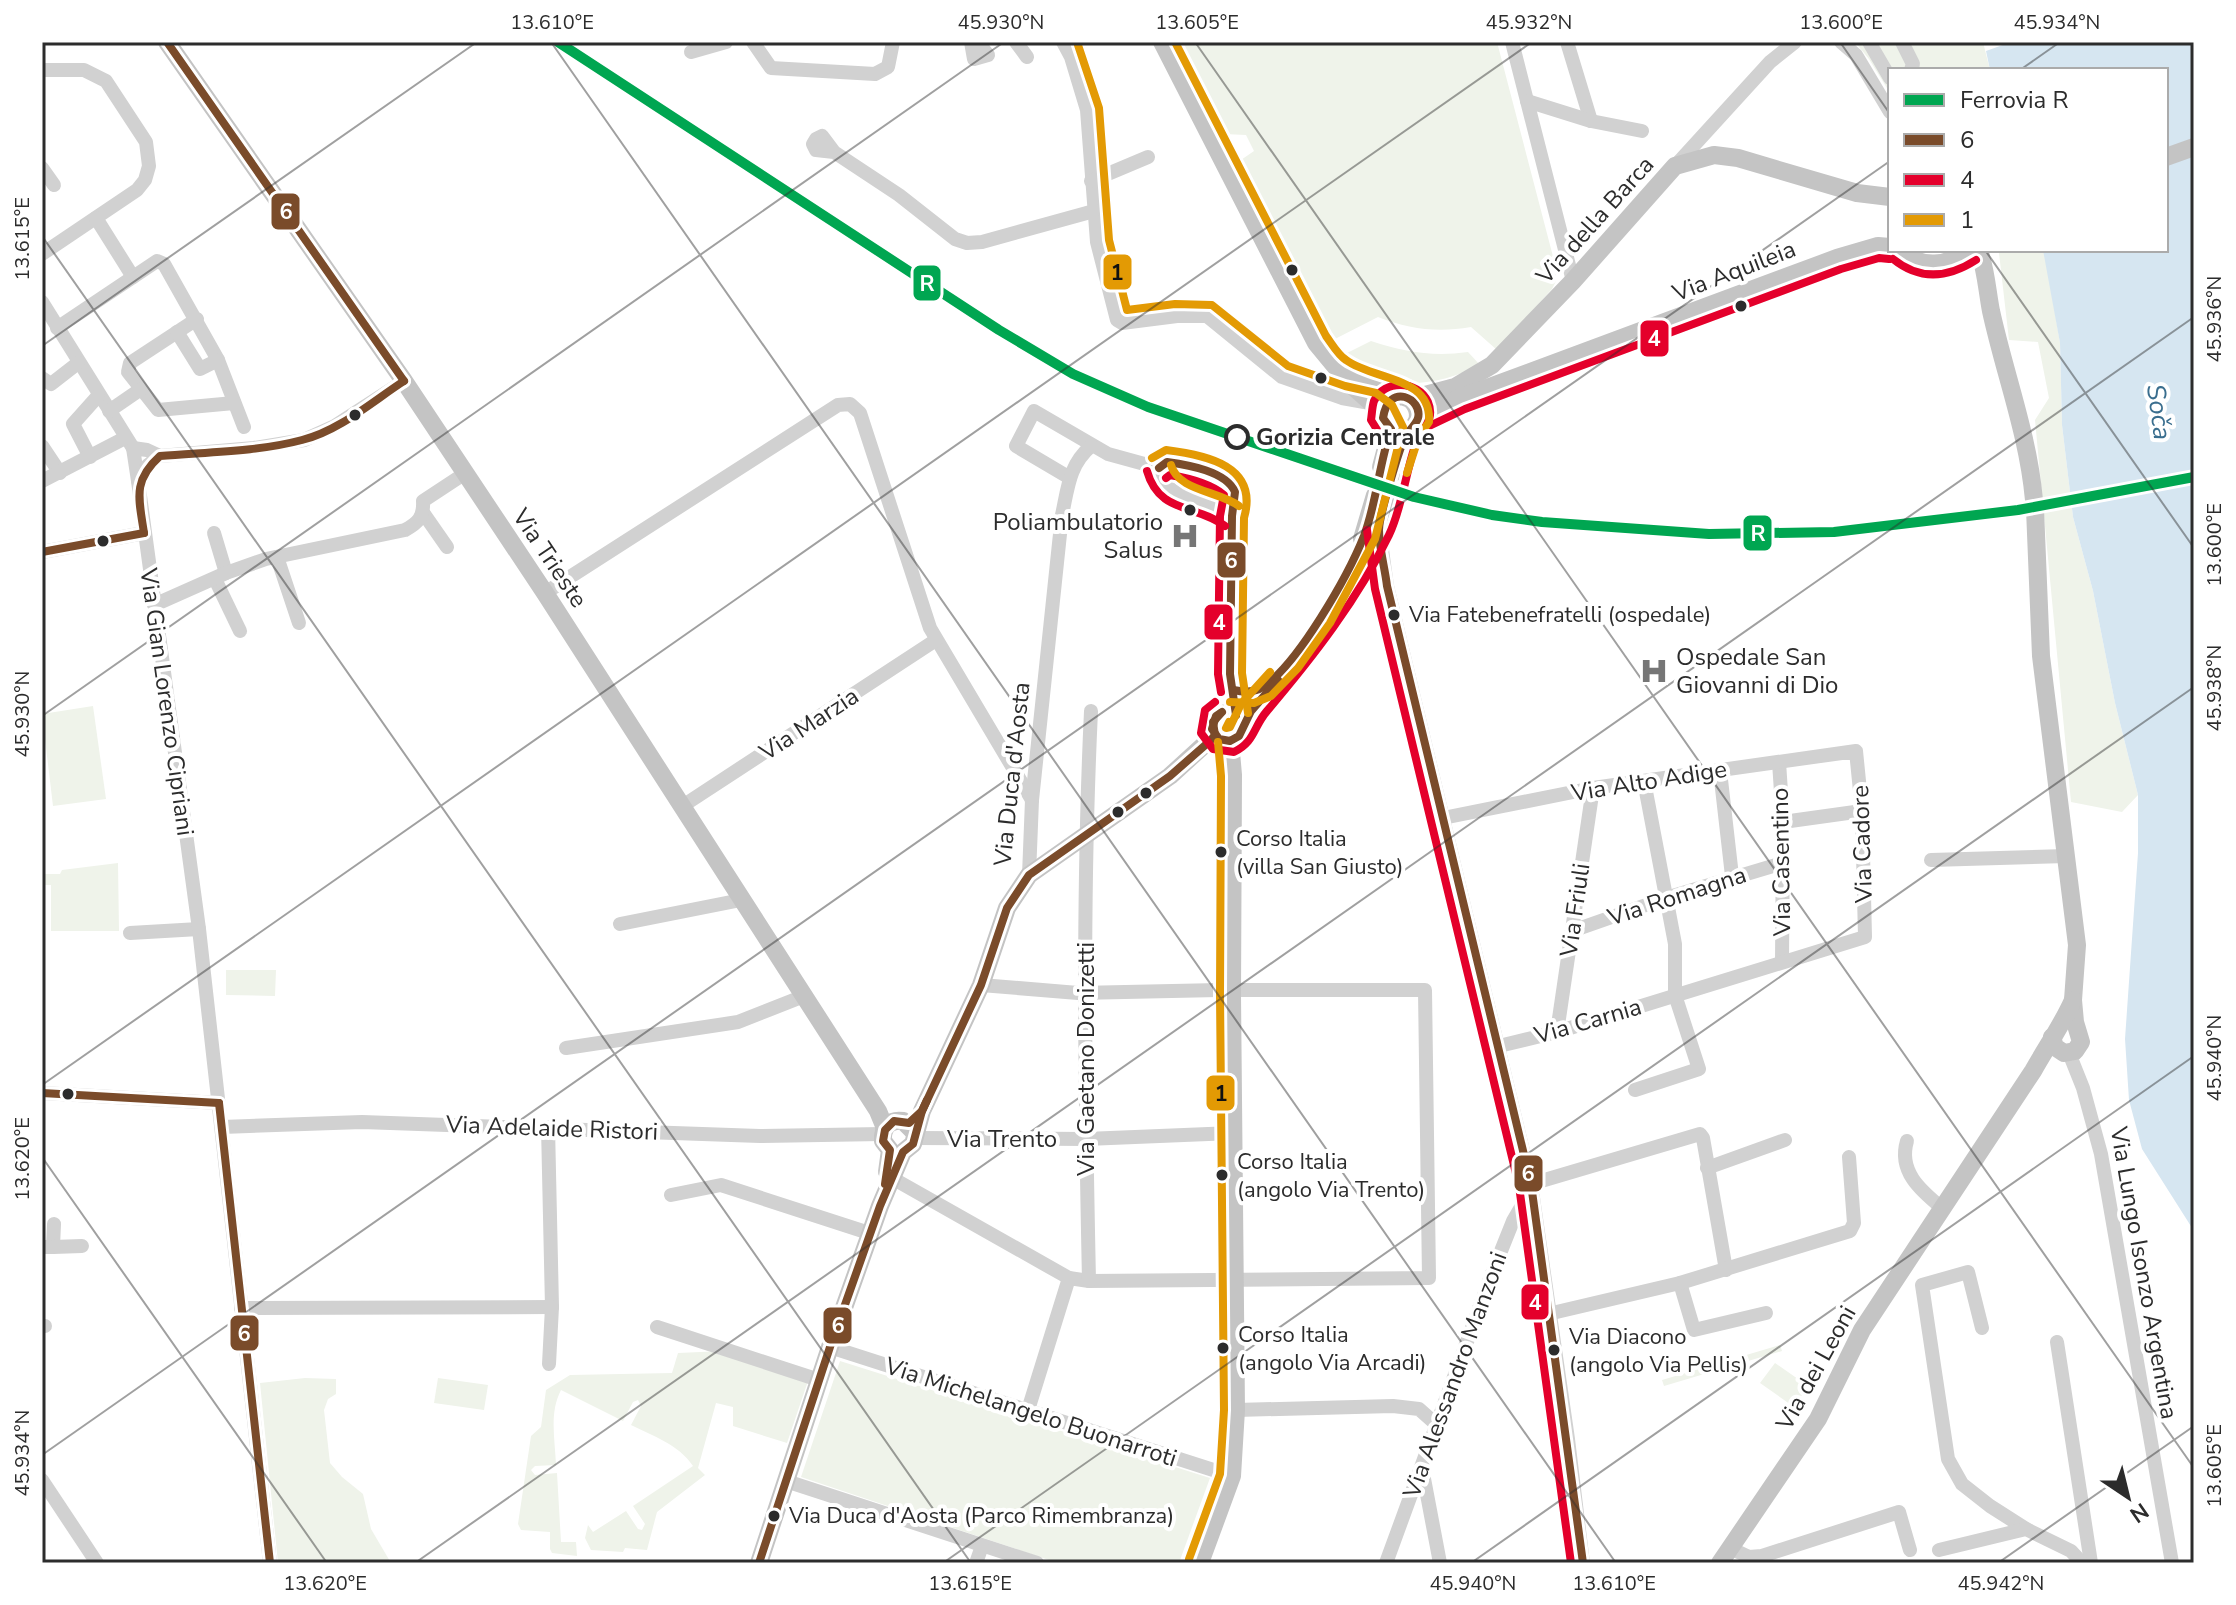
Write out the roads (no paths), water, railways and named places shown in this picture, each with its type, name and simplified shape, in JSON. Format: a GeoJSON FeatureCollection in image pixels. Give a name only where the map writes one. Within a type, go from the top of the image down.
{"type":"FeatureCollection","features":[{"type":"Feature","properties":{"kind":"main road","name":"Via Trieste"},"geometry":{"type":"LineString","coordinates":[[167,42],[404,381],[545,593],[804,996],[899,1130]]}},
{"type":"Feature","properties":{"kind":"main road"},"geometry":{"type":"LineString","coordinates":[[1162,42],[1316,343],[1337,369],[1394,419]]}},
{"type":"Feature","properties":{"kind":"main road"},"geometry":{"type":"LineString","coordinates":[[2168,156],[2194,147]]}},
{"type":"Feature","properties":{"kind":"main road"},"geometry":{"type":"LineString","coordinates":[[1675,166],[1714,155],[1738,158],[1857,193],[1888,197]]}},
{"type":"Feature","properties":{"kind":"main road"},"geometry":{"type":"LineString","coordinates":[[2168,169],[2194,159]]}},
{"type":"Feature","properties":{"kind":"main road","name":"Via della Barca"},"geometry":{"type":"LineString","coordinates":[[1405,398],[1455,387],[1492,365],[1573,281],[1675,166]]}},
{"type":"Feature","properties":{"kind":"main road","name":"Via Aquileia"},"geometry":{"type":"LineString","coordinates":[[1394,419],[1460,398],[1837,258],[1878,246],[1888,247]]}},
{"type":"Feature","properties":{"kind":"main road"},"geometry":{"type":"LineString","coordinates":[[1903,252],[1919,262],[1963,266],[1977,279],[1991,311]]}},
{"type":"Feature","properties":{"kind":"main road"},"geometry":{"type":"LineString","coordinates":[[1946,263],[1966,252]]}},
{"type":"Feature","properties":{"kind":"main road"},"geometry":{"type":"LineString","coordinates":[[1984,255],[1991,311],[2030,464],[2041,656],[2077,945],[2066,1041]]}},
{"type":"Feature","properties":{"kind":"main road"},"geometry":{"type":"LineString","coordinates":[[1337,369],[1405,398],[1417,407],[1394,419]]}},
{"type":"Feature","properties":{"kind":"main road"},"geometry":{"type":"LineString","coordinates":[[1388,470],[1394,419],[1388,401],[1405,398]]}},
{"type":"Feature","properties":{"kind":"main road"},"geometry":{"type":"LineString","coordinates":[[1029,875],[1170,776],[1228,728],[1262,697],[1303,650],[1350,579],[1379,528],[1382,496],[1339,585],[1297,649],[1228,728],[1233,775],[1236,1410],[1232,1476],[1200,1563]]}},
{"type":"Feature","properties":{"kind":"main road","name":"Via Duca d'Aosta"},"geometry":{"type":"LineString","coordinates":[[880,1206],[899,1130],[981,985],[1007,908],[1029,875]]}},
{"type":"Feature","properties":{"kind":"main road","name":"Via dei Leoni"},"geometry":{"type":"LineString","coordinates":[[1725,1556],[1818,1419],[1862,1330],[1942,1208],[2033,1071],[2066,1041]]}},
{"type":"Feature","properties":{"kind":"main road","name":"Via Duca d'Aosta"},"geometry":{"type":"LineString","coordinates":[[759,1563],[869,1233],[892,1178],[899,1130]]}},
{"type":"Feature","properties":{"kind":"street"},"geometry":{"type":"LineString","coordinates":[[691,52],[726,42]]}},
{"type":"Feature","properties":{"kind":"street"},"geometry":{"type":"LineString","coordinates":[[753,42],[771,68],[875,74],[888,67],[893,42]]}},
{"type":"Feature","properties":{"kind":"street"},"geometry":{"type":"LineString","coordinates":[[971,42],[974,59],[988,55],[978,42]]}},
{"type":"Feature","properties":{"kind":"street"},"geometry":{"type":"LineString","coordinates":[[1016,42],[1027,57]]}},
{"type":"Feature","properties":{"kind":"street"},"geometry":{"type":"LineString","coordinates":[[1063,42],[1071,57],[1087,110],[1097,242],[1117,320],[1122,323],[1177,316],[1207,316],[1282,377],[1394,419]]}},
{"type":"Feature","properties":{"kind":"street"},"geometry":{"type":"LineString","coordinates":[[1512,42],[1573,281]]}},
{"type":"Feature","properties":{"kind":"street"},"geometry":{"type":"LineString","coordinates":[[1567,42],[1591,121]]}},
{"type":"Feature","properties":{"kind":"street","name":"Via della Barca"},"geometry":{"type":"LineString","coordinates":[[1675,166],[1770,62],[1795,42]]}},
{"type":"Feature","properties":{"kind":"street"},"geometry":{"type":"LineString","coordinates":[[1841,42],[1856,55],[1888,109]]}},
{"type":"Feature","properties":{"kind":"street"},"geometry":{"type":"LineString","coordinates":[[1869,42],[1888,75]]}},
{"type":"Feature","properties":{"kind":"street"},"geometry":{"type":"LineString","coordinates":[[1902,42],[1913,64],[1912,68]]}},
{"type":"Feature","properties":{"kind":"street"},"geometry":{"type":"LineString","coordinates":[[42,70],[84,70],[106,81],[146,142],[149,166],[145,180],[137,190],[42,254]]}},
{"type":"Feature","properties":{"kind":"street"},"geometry":{"type":"LineString","coordinates":[[1527,101],[1591,121],[1642,131]]}},
{"type":"Feature","properties":{"kind":"street"},"geometry":{"type":"LineString","coordinates":[[834,152],[899,195],[955,239],[967,243],[982,242],[1094,211]]}},
{"type":"Feature","properties":{"kind":"street"},"geometry":{"type":"LineString","coordinates":[[1091,178],[1148,157]]}},
{"type":"Feature","properties":{"kind":"street"},"geometry":{"type":"LineString","coordinates":[[42,168],[54,185]]}},
{"type":"Feature","properties":{"kind":"street"},"geometry":{"type":"LineString","coordinates":[[96,218],[133,277]]}},
{"type":"Feature","properties":{"kind":"street"},"geometry":{"type":"LineString","coordinates":[[57,328],[157,261],[164,264],[218,360],[244,427]]}},
{"type":"Feature","properties":{"kind":"street"},"geometry":{"type":"LineString","coordinates":[[42,302],[129,443],[160,456],[254,448],[304,440],[333,427],[404,381]]}},
{"type":"Feature","properties":{"kind":"street"},"geometry":{"type":"LineString","coordinates":[[197,319],[130,363],[128,372],[158,410],[234,403]]}},
{"type":"Feature","properties":{"kind":"street"},"geometry":{"type":"LineString","coordinates":[[177,332],[200,369],[218,360]]}},
{"type":"Feature","properties":{"kind":"street"},"geometry":{"type":"LineString","coordinates":[[42,378],[51,384],[78,363]]}},
{"type":"Feature","properties":{"kind":"street"},"geometry":{"type":"LineString","coordinates":[[109,411],[141,389]]}},
{"type":"Feature","properties":{"kind":"street"},"geometry":{"type":"LineString","coordinates":[[90,457],[73,424],[98,396]]}},
{"type":"Feature","properties":{"kind":"street"},"geometry":{"type":"LineString","coordinates":[[545,593],[838,405],[850,404],[860,413],[924,615],[1032,800]]}},
{"type":"Feature","properties":{"kind":"street"},"geometry":{"type":"LineString","coordinates":[[1091,446],[1079,456],[1070,478],[1016,446],[1034,411],[1108,454],[1217,489],[1227,498],[1232,516],[1228,728]]}},
{"type":"Feature","properties":{"kind":"street"},"geometry":{"type":"LineString","coordinates":[[42,481],[90,457],[129,443]]}},
{"type":"Feature","properties":{"kind":"street","name":"Via Gian Lorenzo Cipriani"},"geometry":{"type":"LineString","coordinates":[[129,443],[138,481],[199,929],[270,1563]]}},
{"type":"Feature","properties":{"kind":"street"},"geometry":{"type":"LineString","coordinates":[[42,446],[60,473]]}},
{"type":"Feature","properties":{"kind":"street"},"geometry":{"type":"LineString","coordinates":[[138,481],[148,465],[160,456]]}},
{"type":"Feature","properties":{"kind":"street"},"geometry":{"type":"LineString","coordinates":[[447,547],[424,514],[423,501],[464,474]]}},
{"type":"Feature","properties":{"kind":"street","name":"Via Duca d'Aosta"},"geometry":{"type":"LineString","coordinates":[[1029,875],[1032,800],[1062,515],[1070,478]]}},
{"type":"Feature","properties":{"kind":"street"},"geometry":{"type":"LineString","coordinates":[[154,605],[220,576],[277,557],[405,530],[416,524],[424,514]]}},
{"type":"Feature","properties":{"kind":"street"},"geometry":{"type":"LineString","coordinates":[[1379,528],[1387,586],[1531,1187],[1583,1563]]}},
{"type":"Feature","properties":{"kind":"street"},"geometry":{"type":"LineString","coordinates":[[42,552],[144,533]]}},
{"type":"Feature","properties":{"kind":"street"},"geometry":{"type":"LineString","coordinates":[[214,533],[220,576],[240,631]]}},
{"type":"Feature","properties":{"kind":"street"},"geometry":{"type":"LineString","coordinates":[[277,557],[299,623]]}},
{"type":"Feature","properties":{"kind":"street"},"geometry":{"type":"LineString","coordinates":[[1350,579],[1374,579],[1387,586]]}},
{"type":"Feature","properties":{"kind":"street","name":"Via Marzia"},"geometry":{"type":"LineString","coordinates":[[681,807],[936,640]]}},
{"type":"Feature","properties":{"kind":"street"},"geometry":{"type":"LineString","coordinates":[[1228,728],[1233,690],[1230,674]]}},
{"type":"Feature","properties":{"kind":"street"},"geometry":{"type":"LineString","coordinates":[[1233,690],[1241,692],[1263,687]]}},
{"type":"Feature","properties":{"kind":"street","name":"Via Gaetano Donizetti"},"geometry":{"type":"LineString","coordinates":[[1089,1281],[1085,837],[1091,711]]}},
{"type":"Feature","properties":{"kind":"street","name":"Via Alto Adige"},"geometry":{"type":"LineString","coordinates":[[1443,818],[1593,788],[1856,751]]}},
{"type":"Feature","properties":{"kind":"street","name":"Via Cadore"},"geometry":{"type":"LineString","coordinates":[[1856,751],[1862,811],[1865,937]]}},
{"type":"Feature","properties":{"kind":"street","name":"Via Casentino"},"geometry":{"type":"LineString","coordinates":[[1779,762],[1783,822],[1782,962]]}},
{"type":"Feature","properties":{"kind":"street"},"geometry":{"type":"LineString","coordinates":[[1720,771],[1732,876]]}},
{"type":"Feature","properties":{"kind":"street"},"geometry":{"type":"LineString","coordinates":[[1635,1090],[1699,1069],[1675,995],[1675,944],[1644,781]]}},
{"type":"Feature","properties":{"kind":"street","name":"Via Friuli"},"geometry":{"type":"LineString","coordinates":[[1557,1032],[1593,788]]}},
{"type":"Feature","properties":{"kind":"street"},"geometry":{"type":"LineString","coordinates":[[1783,822],[1862,811]]}},
{"type":"Feature","properties":{"kind":"street"},"geometry":{"type":"LineString","coordinates":[[1931,860],[2066,856]]}},
{"type":"Feature","properties":{"kind":"street","name":"Via Romagna"},"geometry":{"type":"LineString","coordinates":[[1572,931],[1732,876],[1783,863]]}},
{"type":"Feature","properties":{"kind":"street"},"geometry":{"type":"LineString","coordinates":[[620,924],[741,900]]}},
{"type":"Feature","properties":{"kind":"street"},"geometry":{"type":"LineString","coordinates":[[130,933],[199,929]]}},
{"type":"Feature","properties":{"kind":"street","name":"Via Carnia"},"geometry":{"type":"LineString","coordinates":[[1499,1046],[1557,1032],[1865,937]]}},
{"type":"Feature","properties":{"kind":"street"},"geometry":{"type":"LineString","coordinates":[[892,1178],[1069,1278],[1089,1281],[1429,1278],[1425,990],[1085,993],[981,985]]}},
{"type":"Feature","properties":{"kind":"street"},"geometry":{"type":"LineString","coordinates":[[566,1048],[738,1022],[804,996]]}},
{"type":"Feature","properties":{"kind":"street","name":"Via Lungo Isonzo Argentina"},"geometry":{"type":"LineString","coordinates":[[2066,1041],[2101,1154],[2172,1563]]}},
{"type":"Feature","properties":{"kind":"street"},"geometry":{"type":"LineString","coordinates":[[42,1093],[219,1103]]}},
{"type":"Feature","properties":{"kind":"street","name":"Via Adelaide Ristori"},"geometry":{"type":"LineString","coordinates":[[222,1127],[362,1122],[760,1136],[899,1130]]}},
{"type":"Feature","properties":{"kind":"street"},"geometry":{"type":"LineString","coordinates":[[548,1127],[552,1307],[549,1364]]}},
{"type":"Feature","properties":{"kind":"street","name":"Via Trento"},"geometry":{"type":"LineString","coordinates":[[899,1130],[1086,1139],[1233,1133]]}},
{"type":"Feature","properties":{"kind":"street"},"geometry":{"type":"LineString","coordinates":[[1531,1187],[1700,1134],[1726,1270]]}},
{"type":"Feature","properties":{"kind":"street"},"geometry":{"type":"LineString","coordinates":[[1707,1168],[1785,1140]]}},
{"type":"Feature","properties":{"kind":"street"},"geometry":{"type":"LineString","coordinates":[[1907,1141],[1904,1152],[1912,1180],[1942,1208]]}},
{"type":"Feature","properties":{"kind":"street"},"geometry":{"type":"LineString","coordinates":[[1548,1314],[1680,1283],[1850,1231],[1854,1223],[1849,1157]]}},
{"type":"Feature","properties":{"kind":"street"},"geometry":{"type":"LineString","coordinates":[[671,1195],[721,1185],[869,1233]]}},
{"type":"Feature","properties":{"kind":"street","name":"Via Alessandro Manzoni"},"geometry":{"type":"LineString","coordinates":[[1386,1563],[1491,1276],[1513,1221],[1531,1187]]}},
{"type":"Feature","properties":{"kind":"street"},"geometry":{"type":"LineString","coordinates":[[54,1224],[48,1247],[82,1246]]}},
{"type":"Feature","properties":{"kind":"street"},"geometry":{"type":"LineString","coordinates":[[1982,1328],[1968,1272],[1922,1285],[1948,1459],[1962,1484],[1990,1506],[2026,1529],[2071,1551],[2082,1563]]}},
{"type":"Feature","properties":{"kind":"street"},"geometry":{"type":"LineString","coordinates":[[1028,1410],[1069,1278]]}},
{"type":"Feature","properties":{"kind":"street"},"geometry":{"type":"LineString","coordinates":[[1680,1283],[1694,1330],[1766,1313]]}},
{"type":"Feature","properties":{"kind":"street"},"geometry":{"type":"LineString","coordinates":[[241,1308],[552,1307]]}},
{"type":"Feature","properties":{"kind":"street"},"geometry":{"type":"LineString","coordinates":[[657,1327],[819,1380]]}},
{"type":"Feature","properties":{"kind":"street"},"geometry":{"type":"LineString","coordinates":[[2057,1342],[2091,1563]]}},
{"type":"Feature","properties":{"kind":"street","name":"Via Michelangelo Buonarroti"},"geometry":{"type":"LineString","coordinates":[[830,1347],[1232,1476]]}},
{"type":"Feature","properties":{"kind":"street"},"geometry":{"type":"LineString","coordinates":[[1236,1410],[1393,1406],[1419,1409],[1437,1425]]}},
{"type":"Feature","properties":{"kind":"street"},"geometry":{"type":"LineString","coordinates":[[1422,1468],[1440,1563]]}},
{"type":"Feature","properties":{"kind":"street"},"geometry":{"type":"LineString","coordinates":[[42,1480],[97,1563]]}},
{"type":"Feature","properties":{"kind":"street"},"geometry":{"type":"LineString","coordinates":[[786,1481],[1037,1563]]}},
{"type":"Feature","properties":{"kind":"street","name":"Via dei Leoni"},"geometry":{"type":"LineString","coordinates":[[1725,1556],[1762,1556],[1899,1512],[1910,1550]]}},
{"type":"Feature","properties":{"kind":"street"},"geometry":{"type":"LineString","coordinates":[[1939,1550],[2026,1529]]}},
{"type":"Feature","properties":{"kind":"street"},"geometry":{"type":"LineString","coordinates":[[976,1563],[982,1546]]}},
{"type":"Feature","properties":{"kind":"water","name":"Soča"},"geometry":{"type":"Polygon","coordinates":[[[2011,42],[2194,42],[2194,1231],[2142,1149],[2129,1100],[2125,1039],[2138,853],[2138,795],[2115,703],[2093,591],[2073,517],[2062,425],[2060,343],[2043,252],[2168,252],[2168,68],[1990,68],[1986,51],[2011,42]]]}},
{"type":"Feature","properties":{"kind":"rail line","name":"R"},"geometry":{"type":"LineString","coordinates":[[558,42],[999,330],[1073,374],[1148,407],[1414,497],[1492,515],[1542,522],[1709,534],[1834,532],[2018,510],[2194,477]]}},
{"type":"Feature","properties":{"kind":"place","name":"Gorizia Centrale"},"geometry":{"type":"Point","coordinates":[1237,437]}},
{"type":"Feature","properties":{"kind":"place","name":"Poliambulatorio Salus"},"geometry":{"type":"Point","coordinates":[1185,536]}},
{"type":"Feature","properties":{"kind":"place","name":"Via Fatebenefratelli (ospedale)"},"geometry":{"type":"Point","coordinates":[1394,615]}},
{"type":"Feature","properties":{"kind":"place","name":"Ospedale San Giovanni di Dio"},"geometry":{"type":"Point","coordinates":[1654,671]}},
{"type":"Feature","properties":{"kind":"place","name":"Corso Italia (villa San Giusto)"},"geometry":{"type":"Point","coordinates":[1221,852]}},
{"type":"Feature","properties":{"kind":"place","name":"Corso Italia (angolo Via Trento)"},"geometry":{"type":"Point","coordinates":[1222,1175]}},
{"type":"Feature","properties":{"kind":"place","name":"Corso Italia (angolo Via Arcadi)"},"geometry":{"type":"Point","coordinates":[1223,1348]}},
{"type":"Feature","properties":{"kind":"place","name":"Via Diacono (angolo Via Pellis)"},"geometry":{"type":"Point","coordinates":[1554,1350]}},
{"type":"Feature","properties":{"kind":"place","name":"Via Duca d'Aosta (Parco Rimembranza)"},"geometry":{"type":"Point","coordinates":[774,1516]}}]}
